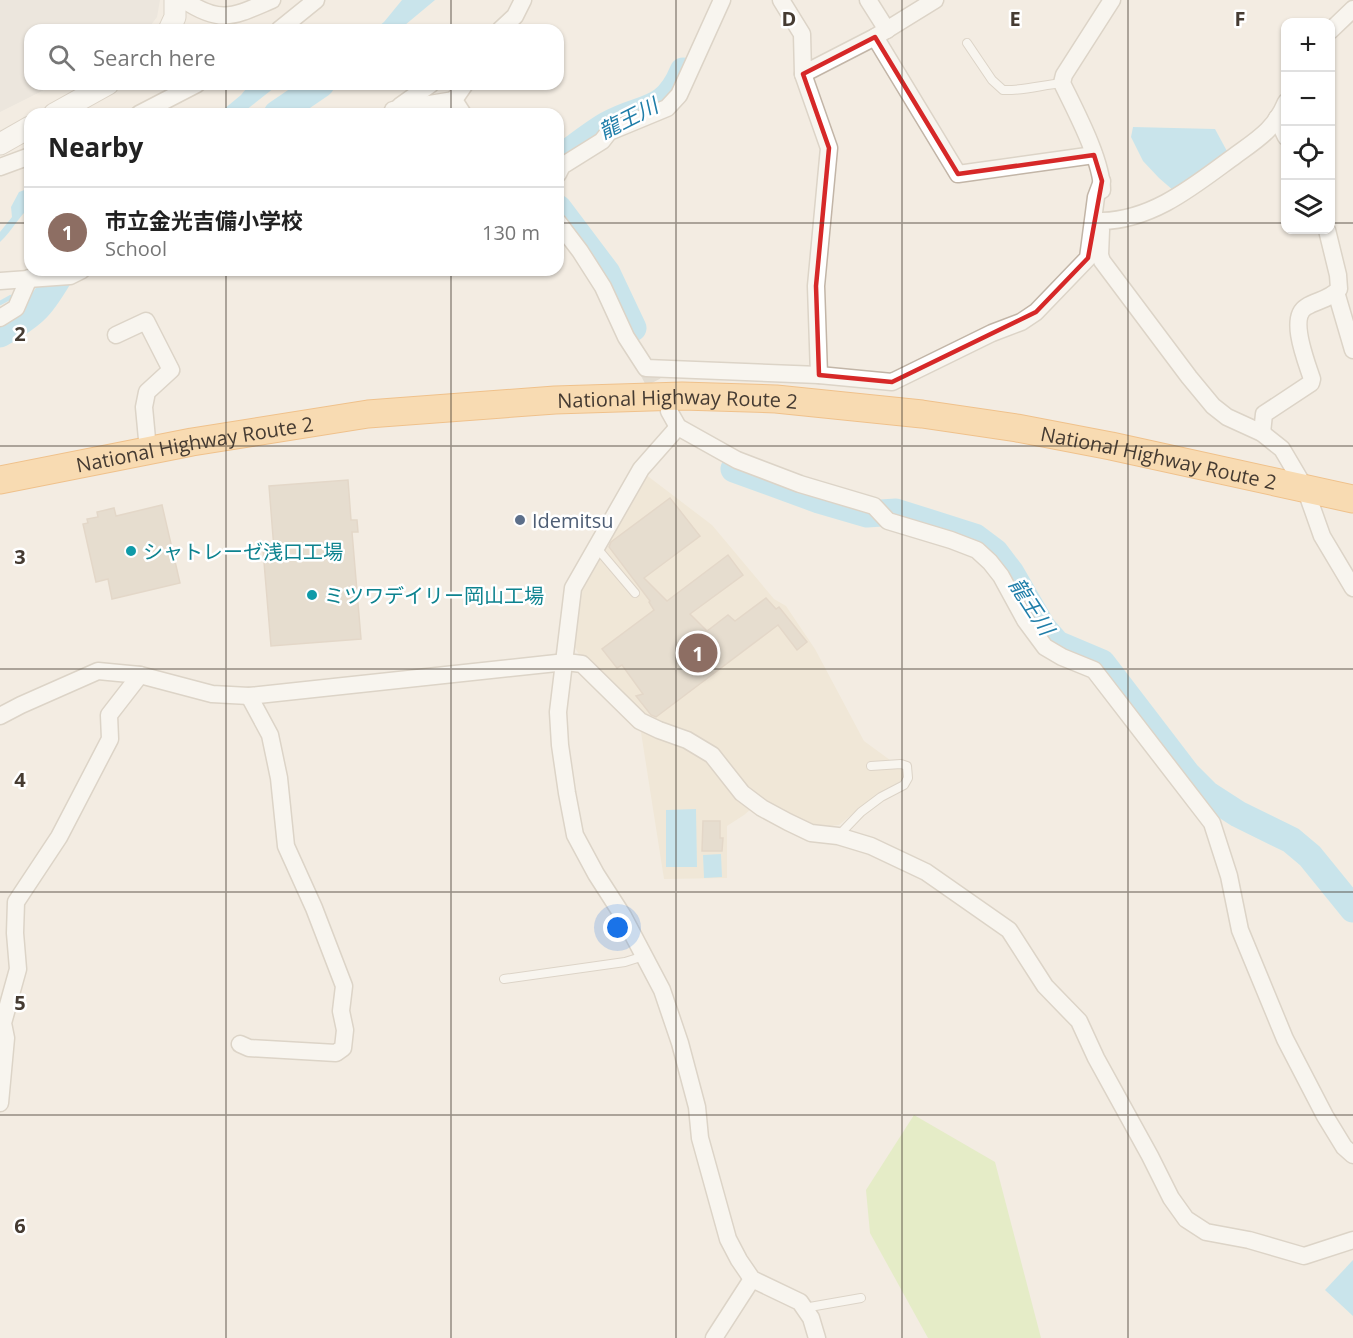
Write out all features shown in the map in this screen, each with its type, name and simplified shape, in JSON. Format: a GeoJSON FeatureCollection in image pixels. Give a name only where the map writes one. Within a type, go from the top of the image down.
{"type":"FeatureCollection","features":[{"type":"Feature","properties":{"kind":"highway","name":"National Highway Route 2"},"geometry":{"type":"LineString","coordinates":[[0,480],[148,450],[368,414],[555,400],[682,396],[764,398],[922,414],[1017,428],[1111,446],[1353,499]]}},
{"type":"Feature","properties":{"kind":"street"},"geometry":{"type":"LineString","coordinates":[[172,24],[175,17],[175,0]]}},
{"type":"Feature","properties":{"kind":"street"},"geometry":{"type":"LineString","coordinates":[[184,0],[212,16],[241,13],[272,0]]}},
{"type":"Feature","properties":{"kind":"street"},"geometry":{"type":"LineString","coordinates":[[286,24],[316,0]]}},
{"type":"Feature","properties":{"kind":"street"},"geometry":{"type":"LineString","coordinates":[[506,24],[515,16],[523,0]]}},
{"type":"Feature","properties":{"kind":"street"},"geometry":{"type":"LineString","coordinates":[[564,165],[595,145],[609,132],[667,108],[680,95],[722,0]]}},
{"type":"Feature","properties":{"kind":"street"},"geometry":{"type":"LineString","coordinates":[[781,0],[802,34],[803,74],[829,148],[816,286],[819,375]]}},
{"type":"Feature","properties":{"kind":"street"},"geometry":{"type":"LineString","coordinates":[[868,0],[881,33],[958,174],[1094,155]]}},
{"type":"Feature","properties":{"kind":"street"},"geometry":{"type":"LineString","coordinates":[[803,74],[881,33],[935,0]]}},
{"type":"Feature","properties":{"kind":"street"},"geometry":{"type":"LineString","coordinates":[[1112,0],[1064,75],[1062,83],[1094,155],[1102,181],[1100,255],[1110,272],[1213,406],[1227,417],[1262,433],[1282,449],[1305,488],[1322,536],[1353,588]]}},
{"type":"Feature","properties":{"kind":"street"},"geometry":{"type":"LineString","coordinates":[[1335,26],[1353,9]]}},
{"type":"Feature","properties":{"kind":"street"},"geometry":{"type":"LineString","coordinates":[[65,108],[97,90]]}},
{"type":"Feature","properties":{"kind":"street"},"geometry":{"type":"LineString","coordinates":[[151,108],[185,90]]}},
{"type":"Feature","properties":{"kind":"street"},"geometry":{"type":"LineString","coordinates":[[396,108],[422,90]]}},
{"type":"Feature","properties":{"kind":"street"},"geometry":{"type":"LineString","coordinates":[[458,107],[463,90]]}},
{"type":"Feature","properties":{"kind":"street"},"geometry":{"type":"LineString","coordinates":[[1102,221],[1116,220],[1180,196],[1264,136],[1281,110]]}},
{"type":"Feature","properties":{"kind":"street"},"geometry":{"type":"LineString","coordinates":[[1277,117],[1281,126]]}},
{"type":"Feature","properties":{"kind":"street"},"geometry":{"type":"LineString","coordinates":[[0,144],[24,130]]}},
{"type":"Feature","properties":{"kind":"street"},"geometry":{"type":"LineString","coordinates":[[0,166],[24,158]]}},
{"type":"Feature","properties":{"kind":"street"},"geometry":{"type":"LineString","coordinates":[[564,230],[603,288],[626,337],[646,368],[819,375],[892,382],[992,333],[1021,322],[1036,312],[1088,258],[1096,197],[1102,181]]}},
{"type":"Feature","properties":{"kind":"street"},"geometry":{"type":"LineString","coordinates":[[1262,433],[1264,414],[1311,383],[1312,379],[1299,335],[1299,314],[1305,308],[1339,290],[1338,275],[1328,234]]}},
{"type":"Feature","properties":{"kind":"street"},"geometry":{"type":"LineString","coordinates":[[0,281],[53,276]]}},
{"type":"Feature","properties":{"kind":"street"},"geometry":{"type":"LineString","coordinates":[[0,318],[16,308],[37,278]]}},
{"type":"Feature","properties":{"kind":"street"},"geometry":{"type":"LineString","coordinates":[[1336,292],[1353,350]]}},
{"type":"Feature","properties":{"kind":"street"},"geometry":{"type":"LineString","coordinates":[[116,335],[146,321],[171,370],[147,392],[144,406],[148,450]]}},
{"type":"Feature","properties":{"kind":"street"},"geometry":{"type":"LineString","coordinates":[[669,411],[678,427],[737,460],[800,484],[874,506],[888,521],[977,550],[990,561],[1001,576],[1025,620],[1045,648],[1094,670],[1212,823],[1229,876],[1240,930],[1285,1039],[1325,1116],[1344,1147],[1353,1155]]}},
{"type":"Feature","properties":{"kind":"street"},"geometry":{"type":"LineString","coordinates":[[678,427],[641,469],[573,588],[566,662],[558,712],[560,745],[575,835],[662,990],[680,1043],[697,1107],[700,1138],[728,1239],[752,1279],[800,1302],[811,1318],[817,1338]]}},
{"type":"Feature","properties":{"kind":"street"},"geometry":{"type":"LineString","coordinates":[[0,716],[98,670],[140,675],[212,694],[249,696],[566,662],[582,664],[640,721],[687,740],[712,755],[727,771],[742,793],[762,808],[811,833],[838,836],[871,846],[926,872],[1009,930],[1046,986],[1079,1021],[1096,1058],[1171,1198],[1186,1219],[1206,1232],[1249,1240],[1304,1256],[1353,1240]]}},
{"type":"Feature","properties":{"kind":"street"},"geometry":{"type":"LineString","coordinates":[[0,1103],[6,1038],[1,1022],[18,969],[15,933],[16,902],[59,837],[110,739],[109,715],[140,675]]}},
{"type":"Feature","properties":{"kind":"street"},"geometry":{"type":"LineString","coordinates":[[240,1044],[249,1048],[336,1053],[343,1048],[345,1030],[341,1011],[344,986],[314,908],[286,846],[279,778],[270,735],[249,696]]}},
{"type":"Feature","properties":{"kind":"street"},"geometry":{"type":"LineString","coordinates":[[714,1338],[752,1279]]}},
{"type":"Feature","properties":{"kind":"lane"},"geometry":{"type":"LineString","coordinates":[[967,43],[992,80],[1003,90],[1018,91],[1062,83]]}},
{"type":"Feature","properties":{"kind":"lane"},"geometry":{"type":"LineString","coordinates":[[596,547],[635,593]]}},
{"type":"Feature","properties":{"kind":"lane"},"geometry":{"type":"LineString","coordinates":[[838,836],[861,812],[881,797],[904,785],[908,778],[907,766],[901,764],[871,766]]}},
{"type":"Feature","properties":{"kind":"lane"},"geometry":{"type":"LineString","coordinates":[[504,980],[625,962],[644,956]]}},
{"type":"Feature","properties":{"kind":"lane"},"geometry":{"type":"LineString","coordinates":[[804,1308],[861,1298]]}},
{"type":"Feature","properties":{"kind":"highlighted area"},"geometry":{"type":"Polygon","coordinates":[[[875,37],[958,174],[1094,155],[1102,181],[1088,258],[1036,312],[892,382],[819,375],[816,286],[829,148],[803,74],[875,37]]]}},
{"type":"Feature","properties":{"kind":"shaded area"},"geometry":{"type":"Polygon","coordinates":[[[0,0],[160,0],[157,17],[152,24],[24,24],[24,90],[44,90],[0,112],[0,0]]]}},
{"type":"Feature","properties":{"kind":"shaded area"},"geometry":{"type":"Polygon","coordinates":[[[645,474],[712,525],[774,599],[786,606],[815,649],[864,741],[890,760],[891,768],[900,768],[903,772],[904,779],[868,801],[839,825],[814,828],[793,819],[741,785],[727,764],[645,719],[581,658],[574,646],[579,592],[645,474]]]}},
{"type":"Feature","properties":{"kind":"shaded area"},"geometry":{"type":"Polygon","coordinates":[[[640,726],[700,755],[751,809],[727,826],[727,878],[664,879],[640,726]]]}},
{"type":"Feature","properties":{"kind":"green space"},"geometry":{"type":"Polygon","coordinates":[[[914,1115],[995,1162],[1041,1338],[928,1338],[870,1233],[866,1190],[914,1115]]]}},
{"type":"Feature","properties":{"kind":"water"},"geometry":{"type":"Polygon","coordinates":[[[402,0],[435,0],[406,24],[382,24],[402,0]]]}},
{"type":"Feature","properties":{"kind":"water"},"geometry":{"type":"Polygon","coordinates":[[[245,90],[271,90],[249,108],[225,108],[245,90]]]}},
{"type":"Feature","properties":{"kind":"water"},"geometry":{"type":"Polygon","coordinates":[[[1133,127],[1215,129],[1228,153],[1174,191],[1143,161],[1131,137],[1133,127]]]}},
{"type":"Feature","properties":{"kind":"water"},"geometry":{"type":"Polygon","coordinates":[[[24,190],[24,213],[0,242],[0,232],[12,217],[11,207],[19,192],[24,190]]]}},
{"type":"Feature","properties":{"kind":"water"},"geometry":{"type":"Polygon","coordinates":[[[696,809],[697,867],[666,867],[666,810],[696,809]]]}},
{"type":"Feature","properties":{"kind":"water"},"geometry":{"type":"Polygon","coordinates":[[[721,854],[722,877],[704,878],[703,855],[721,854]]]}},
{"type":"Feature","properties":{"kind":"water"},"geometry":{"type":"Polygon","coordinates":[[[1353,1260],[1353,1316],[1325,1290],[1353,1260]]]}},
{"type":"Feature","properties":{"kind":"building","name":"ミツワデイリー岡山工場"},"geometry":{"type":"Polygon","coordinates":[[[348,480],[351,520],[357,520],[358,532],[352,532],[361,639],[271,646],[263,550],[274,549],[269,486],[348,480]]]}},
{"type":"Feature","properties":{"kind":"building"},"geometry":{"type":"Polygon","coordinates":[[[670,498],[700,536],[644,578],[667,601],[728,555],[743,575],[690,614],[707,631],[728,615],[735,621],[766,598],[776,609],[779,607],[807,642],[797,650],[778,625],[656,717],[651,715],[636,696],[643,694],[622,665],[617,668],[602,649],[654,610],[650,601],[609,547],[611,542],[670,498]]]}},
{"type":"Feature","properties":{"kind":"building","name":"シャトレーゼ浅口工場"},"geometry":{"type":"Polygon","coordinates":[[[162,505],[180,583],[112,599],[108,579],[96,582],[83,524],[88,523],[87,519],[98,517],[97,512],[114,508],[116,516],[162,505]]]}},
{"type":"Feature","properties":{"kind":"building"},"geometry":{"type":"Polygon","coordinates":[[[703,821],[720,821],[720,838],[723,838],[722,851],[702,851],[703,821]]]}},
{"type":"Feature","properties":{"kind":"waterway","name":"龍王川"},"geometry":{"type":"LineString","coordinates":[[564,155],[607,125],[660,102],[676,85],[683,71]]}},
{"type":"Feature","properties":{"kind":"waterway"},"geometry":{"type":"LineString","coordinates":[[286,108],[312,90]]}},
{"type":"Feature","properties":{"kind":"waterway","name":"龍王川"},"geometry":{"type":"LineString","coordinates":[[564,216],[607,273],[633,328]]}},
{"type":"Feature","properties":{"kind":"waterway"},"geometry":{"type":"LineString","coordinates":[[0,334],[22,321],[37,308],[59,276]]}},
{"type":"Feature","properties":{"kind":"waterway"},"geometry":{"type":"LineString","coordinates":[[0,303],[11,297]]}},
{"type":"Feature","properties":{"kind":"waterway","name":"龍王川"},"geometry":{"type":"LineString","coordinates":[[734,469],[819,500],[867,514],[896,512],[975,537],[995,552],[1011,573],[1043,628],[1057,644],[1102,663],[1187,774],[1207,794],[1238,814],[1291,840],[1310,856],[1353,909]]}},
{"type":"Feature","properties":{"kind":"tunnel"},"geometry":{"type":"LineString","coordinates":[[646,368],[664,403]]}},
{"type":"Feature","properties":{"kind":"place","name":"Idemitsu"},"geometry":{"type":"Point","coordinates":[520,520]}},
{"type":"Feature","properties":{"kind":"place","name":"シャトレーゼ浅口工場"},"geometry":{"type":"Point","coordinates":[131,551]}},
{"type":"Feature","properties":{"kind":"place","name":"ミツワデイリー岡山工場"},"geometry":{"type":"Point","coordinates":[312,595]}},
{"type":"Feature","properties":{"kind":"place","name":"市立金光吉備小学校"},"geometry":{"type":"Point","coordinates":[698,653]}}]}
